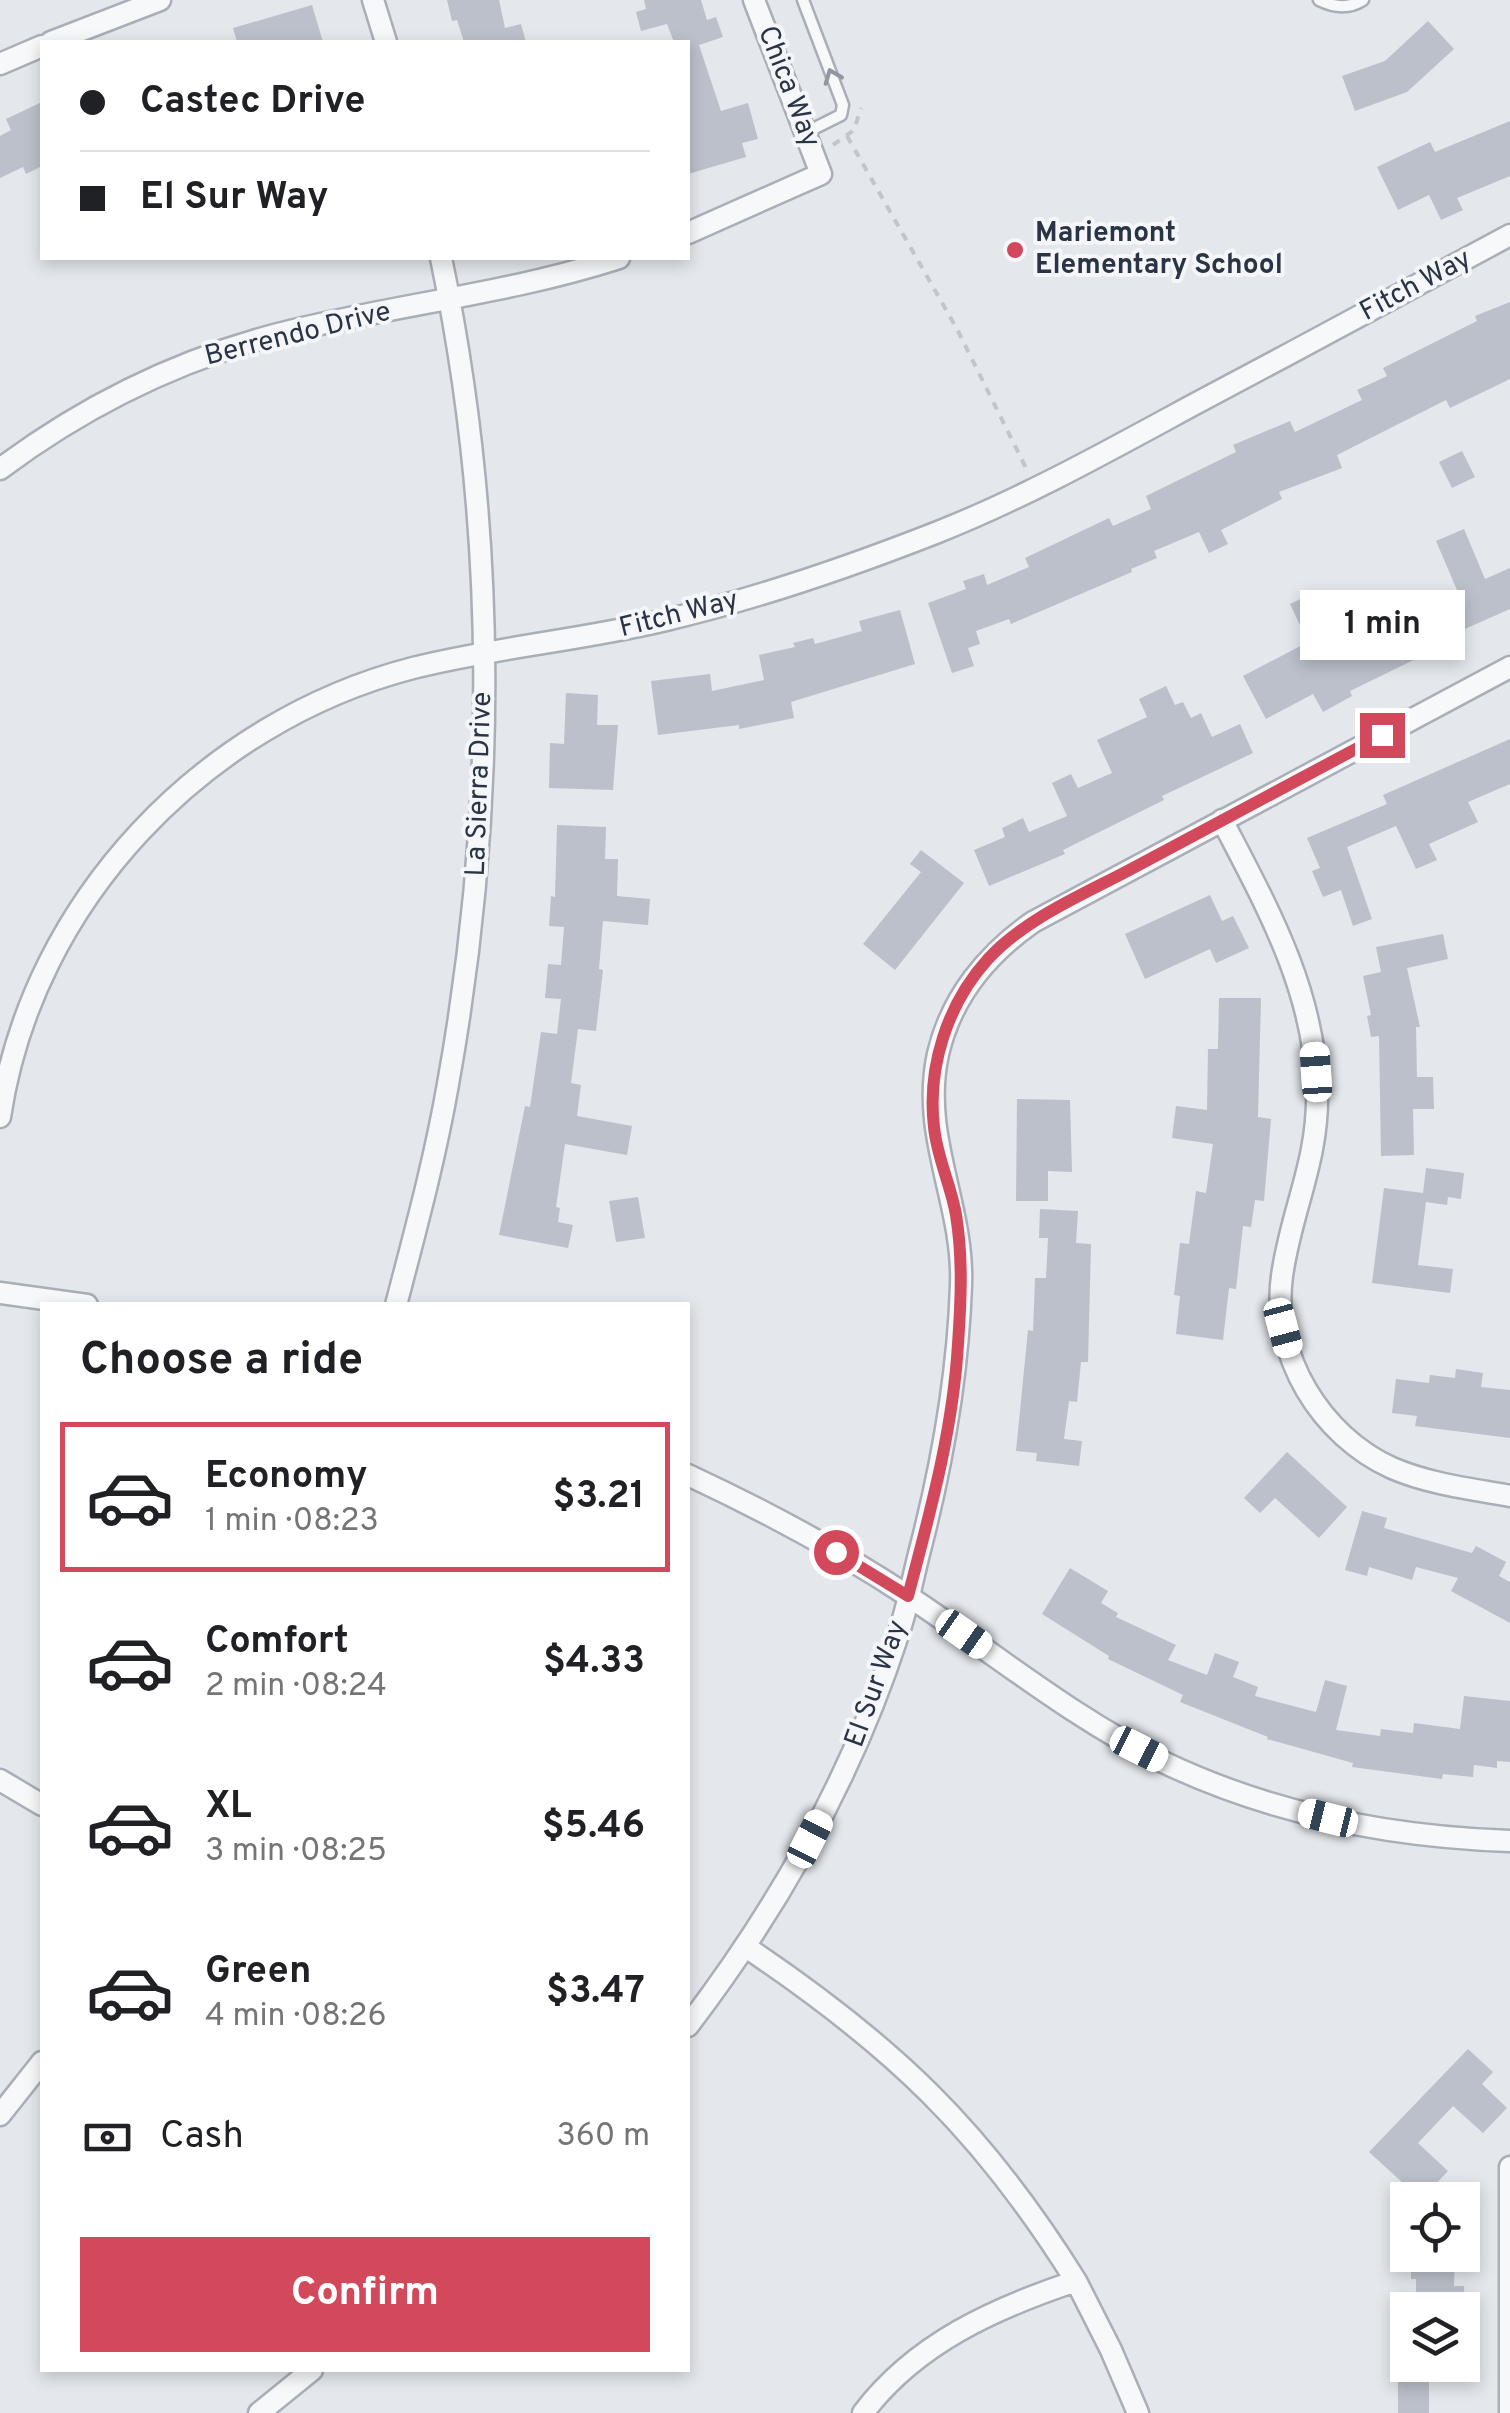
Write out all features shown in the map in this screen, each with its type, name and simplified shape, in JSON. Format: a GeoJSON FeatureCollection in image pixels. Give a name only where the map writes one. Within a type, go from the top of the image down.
{"type":"FeatureCollection","features":[{"type":"Feature","properties":{"kind":"street"},"geometry":{"type":"LineString","coordinates":[[56,40],[160,0]]}},
{"type":"Feature","properties":{"kind":"street"},"geometry":{"type":"LineString","coordinates":[[374,0],[385,40]]}},
{"type":"Feature","properties":{"kind":"street","name":"Chica Way"},"geometry":{"type":"LineString","coordinates":[[690,232],[821,174],[754,0]]}},
{"type":"Feature","properties":{"kind":"street"},"geometry":{"type":"LineString","coordinates":[[0,64],[40,47]]}},
{"type":"Feature","properties":{"kind":"street","name":"Fitch Way"},"geometry":{"type":"LineString","coordinates":[[0,1117],[18,1042],[46,970],[96,886],[158,812],[202,772],[250,738],[354,686],[410,669],[666,620],[759,595],[940,531],[1036,488],[1510,236]]}},
{"type":"Feature","properties":{"kind":"street","name":"La Sierra Drive"},"geometry":{"type":"LineString","coordinates":[[397,1302],[448,1086],[466,974],[483,785],[481,557],[471,444],[441,260]]}},
{"type":"Feature","properties":{"kind":"street","name":"Berrendo Drive"},"geometry":{"type":"LineString","coordinates":[[0,469],[104,403],[196,360],[276,334],[514,287],[612,260]]}},
{"type":"Feature","properties":{"kind":"street","name":"El Sur Way"},"geometry":{"type":"LineString","coordinates":[[690,2023],[746,1947],[796,1866],[838,1785],[900,1631],[938,1479],[951,1414],[958,1348],[960,1244],[956,1211],[934,1127],[933,1090],[943,1037],[957,1003],[978,972],[1018,932],[1510,667]]}},
{"type":"Feature","properties":{"kind":"street"},"geometry":{"type":"LineString","coordinates":[[1222,820],[1287,948],[1307,1012],[1314,1052],[1315,1132],[1282,1279],[1283,1328],[1292,1360],[1314,1403],[1360,1450],[1403,1472],[1448,1486],[1510,1496]]}},
{"type":"Feature","properties":{"kind":"street"},"geometry":{"type":"LineString","coordinates":[[0,1293],[64,1302]]}},
{"type":"Feature","properties":{"kind":"street"},"geometry":{"type":"LineString","coordinates":[[690,1476],[809,1536],[908,1596],[1081,1716],[1164,1762],[1272,1804],[1356,1825],[1412,1834],[1510,1841]]}},
{"type":"Feature","properties":{"kind":"street"},"geometry":{"type":"LineString","coordinates":[[0,1780],[40,1804]]}},
{"type":"Feature","properties":{"kind":"street"},"geometry":{"type":"LineString","coordinates":[[746,1947],[819,1996],[917,2077],[961,2123],[1040,2222],[1076,2281],[1138,2413]]}},
{"type":"Feature","properties":{"kind":"street"},"geometry":{"type":"LineString","coordinates":[[0,2115],[40,2065]]}},
{"type":"Feature","properties":{"kind":"street"},"geometry":{"type":"LineString","coordinates":[[1510,2167],[1510,2413]]}},
{"type":"Feature","properties":{"kind":"street"},"geometry":{"type":"LineString","coordinates":[[863,2413],[886,2385],[931,2347],[964,2326],[1016,2301],[1076,2281]]}},
{"type":"Feature","properties":{"kind":"street"},"geometry":{"type":"LineString","coordinates":[[258,2413],[309,2372]]}},
{"type":"Feature","properties":{"kind":"lane"},"geometry":{"type":"LineString","coordinates":[[803,0],[843,105],[841,115],[805,133]]}},
{"type":"Feature","properties":{"kind":"lane"},"geometry":{"type":"LineString","coordinates":[[1320,0],[1336,7],[1356,5],[1363,0]]}},
{"type":"Feature","properties":{"kind":"path"},"geometry":{"type":"LineString","coordinates":[[847,136],[958,329],[1036,488]]}},
{"type":"Feature","properties":{"kind":"building"},"geometry":{"type":"Polygon","coordinates":[[[447,0],[499,0],[505,28],[521,24],[525,40],[463,40],[457,20],[452,21],[447,0]]]}},
{"type":"Feature","properties":{"kind":"building"},"geometry":{"type":"Polygon","coordinates":[[[644,0],[701,0],[707,20],[716,17],[723,37],[699,45],[721,111],[748,103],[758,139],[742,143],[746,157],[690,173],[690,40],[673,40],[667,24],[641,31],[636,12],[646,9],[644,0]]]}},
{"type":"Feature","properties":{"kind":"building"},"geometry":{"type":"Polygon","coordinates":[[[312,5],[322,40],[236,40],[233,28],[312,5]]]}},
{"type":"Feature","properties":{"kind":"building"},"geometry":{"type":"Polygon","coordinates":[[[1428,21],[1454,49],[1407,92],[1355,111],[1342,76],[1385,61],[1428,21]]]}},
{"type":"Feature","properties":{"kind":"building"},"geometry":{"type":"Polygon","coordinates":[[[40,103],[40,167],[26,174],[23,167],[0,178],[0,136],[11,130],[6,119],[40,103]]]}},
{"type":"Feature","properties":{"kind":"building"},"geometry":{"type":"Polygon","coordinates":[[[1510,121],[1510,176],[1457,198],[1463,210],[1441,220],[1429,195],[1398,210],[1377,167],[1430,142],[1435,152],[1510,121]]]}},
{"type":"Feature","properties":{"kind":"building"},"geometry":{"type":"Polygon","coordinates":[[[1510,302],[1510,379],[1450,408],[1446,400],[1337,455],[1342,468],[1279,492],[1282,499],[1221,530],[1228,544],[1209,553],[1199,532],[1154,551],[1157,558],[1131,569],[1132,572],[1011,624],[1009,619],[976,631],[980,644],[968,648],[974,666],[952,673],[928,603],[966,589],[963,581],[984,574],[987,585],[1029,567],[1025,558],[1109,518],[1113,526],[1151,509],[1146,496],[1236,452],[1233,445],[1290,421],[1295,432],[1362,400],[1357,390],[1387,376],[1383,368],[1477,321],[1475,316],[1510,302]]]}},
{"type":"Feature","properties":{"kind":"building"},"geometry":{"type":"Polygon","coordinates":[[[1462,451],[1475,477],[1452,488],[1439,462],[1462,451]]]}},
{"type":"Feature","properties":{"kind":"building"},"geometry":{"type":"Polygon","coordinates":[[[1464,529],[1485,579],[1510,568],[1510,609],[1458,632],[1461,637],[1350,691],[1352,696],[1323,712],[1313,694],[1266,719],[1243,676],[1308,642],[1290,604],[1311,594],[1333,638],[1413,604],[1416,610],[1457,590],[1436,541],[1464,529]]]}},
{"type":"Feature","properties":{"kind":"building"},"geometry":{"type":"Polygon","coordinates":[[[900,610],[915,664],[791,702],[794,718],[739,729],[739,725],[658,735],[651,681],[710,674],[712,691],[764,680],[759,655],[795,647],[793,643],[813,638],[815,644],[862,631],[859,621],[900,610]]]}},
{"type":"Feature","properties":{"kind":"building"},"geometry":{"type":"Polygon","coordinates":[[[1166,686],[1175,705],[1183,702],[1191,718],[1201,713],[1212,737],[1240,724],[1253,753],[1162,796],[1164,800],[1063,850],[1065,854],[989,886],[974,850],[1005,837],[1002,828],[1023,818],[1029,832],[1067,816],[1052,783],[1071,774],[1078,788],[1112,773],[1097,740],[1147,717],[1139,699],[1166,686]]]}},
{"type":"Feature","properties":{"kind":"building"},"geometry":{"type":"Polygon","coordinates":[[[566,693],[598,695],[597,725],[618,725],[613,790],[549,788],[550,743],[564,744],[566,693]]]}},
{"type":"Feature","properties":{"kind":"building"},"geometry":{"type":"Polygon","coordinates":[[[1510,739],[1510,784],[1468,802],[1478,822],[1429,844],[1437,860],[1416,869],[1396,826],[1347,847],[1372,919],[1353,926],[1341,890],[1323,897],[1312,871],[1320,868],[1307,838],[1387,804],[1383,795],[1510,739]]]}},
{"type":"Feature","properties":{"kind":"building"},"geometry":{"type":"Polygon","coordinates":[[[557,825],[606,827],[605,859],[618,859],[617,896],[650,899],[648,925],[603,921],[599,969],[603,970],[596,1031],[578,1029],[571,1083],[581,1085],[577,1116],[632,1126],[627,1155],[565,1144],[556,1207],[560,1208],[558,1222],[573,1225],[568,1248],[499,1235],[525,1106],[530,1107],[541,1032],[557,1034],[561,999],[545,998],[548,964],[561,965],[564,927],[549,926],[551,896],[555,897],[557,825]]]}},
{"type":"Feature","properties":{"kind":"building"},"geometry":{"type":"Polygon","coordinates":[[[921,850],[964,883],[895,970],[863,944],[921,872],[910,864],[921,850]]]}},
{"type":"Feature","properties":{"kind":"building"},"geometry":{"type":"Polygon","coordinates":[[[1210,895],[1222,921],[1233,916],[1249,948],[1216,963],[1210,949],[1145,979],[1125,934],[1210,895]]]}},
{"type":"Feature","properties":{"kind":"building"},"geometry":{"type":"Polygon","coordinates":[[[1443,934],[1448,959],[1407,968],[1420,1027],[1416,1027],[1417,1077],[1433,1077],[1434,1109],[1413,1109],[1414,1155],[1381,1156],[1379,1036],[1371,1037],[1363,976],[1381,972],[1376,947],[1443,934]]]}},
{"type":"Feature","properties":{"kind":"building"},"geometry":{"type":"Polygon","coordinates":[[[1219,998],[1261,998],[1258,1117],[1271,1119],[1264,1201],[1255,1200],[1251,1227],[1243,1226],[1236,1289],[1229,1288],[1223,1340],[1176,1334],[1180,1296],[1174,1295],[1180,1243],[1189,1244],[1196,1191],[1206,1193],[1213,1144],[1172,1138],[1176,1106],[1207,1110],[1208,1049],[1218,1049],[1219,998]]]}},
{"type":"Feature","properties":{"kind":"building"},"geometry":{"type":"Polygon","coordinates":[[[1017,1099],[1070,1100],[1072,1172],[1048,1171],[1048,1201],[1016,1201],[1017,1099]]]}},
{"type":"Feature","properties":{"kind":"building"},"geometry":{"type":"Polygon","coordinates":[[[1426,1168],[1464,1173],[1461,1199],[1448,1197],[1447,1205],[1426,1202],[1418,1265],[1453,1269],[1450,1293],[1372,1283],[1384,1188],[1423,1193],[1426,1168]]]}},
{"type":"Feature","properties":{"kind":"building"},"geometry":{"type":"Polygon","coordinates":[[[638,1197],[645,1238],[616,1242],[609,1201],[638,1197]]]}},
{"type":"Feature","properties":{"kind":"building"},"geometry":{"type":"Polygon","coordinates":[[[1040,1209],[1078,1211],[1076,1243],[1091,1244],[1088,1362],[1081,1362],[1077,1402],[1069,1401],[1064,1439],[1082,1441],[1079,1466],[1036,1461],[1037,1453],[1016,1451],[1028,1330],[1033,1331],[1035,1278],[1046,1278],[1048,1238],[1039,1238],[1040,1209]]]}},
{"type":"Feature","properties":{"kind":"building"},"geometry":{"type":"Polygon","coordinates":[[[1456,1369],[1483,1373],[1481,1387],[1510,1390],[1510,1438],[1415,1426],[1417,1416],[1392,1413],[1396,1379],[1429,1383],[1430,1375],[1455,1378],[1456,1369]]]}},
{"type":"Feature","properties":{"kind":"building"},"geometry":{"type":"Polygon","coordinates":[[[1287,1452],[1347,1507],[1319,1538],[1275,1498],[1260,1513],[1244,1498],[1287,1452]]]}},
{"type":"Feature","properties":{"kind":"building"},"geometry":{"type":"Polygon","coordinates":[[[1362,1511],[1387,1518],[1384,1528],[1472,1553],[1476,1546],[1506,1562],[1499,1576],[1510,1582],[1510,1623],[1451,1591],[1458,1578],[1416,1567],[1412,1580],[1369,1567],[1367,1576],[1345,1570],[1362,1511]]]}},
{"type":"Feature","properties":{"kind":"building"},"geometry":{"type":"Polygon","coordinates":[[[1070,1568],[1108,1591],[1101,1603],[1118,1613],[1116,1617],[1176,1645],[1168,1660],[1207,1675],[1215,1653],[1239,1662],[1233,1677],[1258,1687],[1255,1696],[1316,1712],[1325,1680],[1347,1686],[1336,1730],[1380,1736],[1381,1729],[1413,1733],[1414,1723],[1460,1729],[1464,1696],[1510,1701],[1510,1762],[1497,1761],[1497,1768],[1474,1765],[1473,1777],[1443,1774],[1442,1779],[1352,1767],[1353,1763],[1267,1739],[1180,1702],[1183,1695],[1108,1659],[1109,1656],[1042,1614],[1070,1568]]]}},
{"type":"Feature","properties":{"kind":"building"},"geometry":{"type":"Polygon","coordinates":[[[1468,2049],[1493,2072],[1482,2084],[1507,2108],[1483,2133],[1453,2106],[1418,2143],[1448,2171],[1438,2182],[1402,2182],[1369,2152],[1468,2049]]]}},
{"type":"Feature","properties":{"kind":"building"},"geometry":{"type":"Polygon","coordinates":[[[1411,2272],[1454,2272],[1454,2286],[1464,2286],[1464,2292],[1416,2292],[1416,2279],[1411,2279],[1411,2272]]]}},
{"type":"Feature","properties":{"kind":"building"},"geometry":{"type":"Polygon","coordinates":[[[1398,2382],[1429,2382],[1429,2413],[1398,2413],[1398,2382]]]}},
{"type":"Feature","properties":{"kind":"place","name":"Mariemont Elementary School"},"geometry":{"type":"Point","coordinates":[1015,250]}},
{"type":"Feature","properties":{"kind":"route"},"geometry":{"type":"LineString","coordinates":[[836,1552],[908,1596],[938,1479],[951,1414],[958,1348],[960,1244],[956,1211],[934,1127],[933,1090],[943,1037],[957,1003],[990,957],[1033,922],[1382,735]]}}]}
